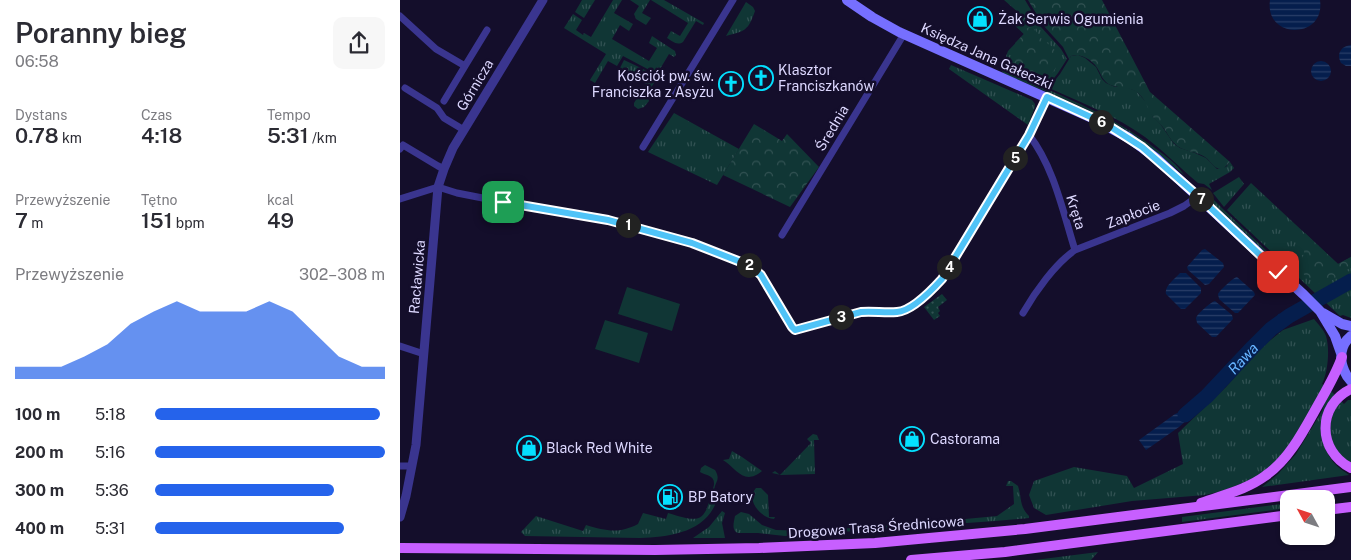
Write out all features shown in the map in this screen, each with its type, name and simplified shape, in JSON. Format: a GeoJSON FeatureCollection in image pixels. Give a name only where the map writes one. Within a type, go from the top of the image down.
{"type":"FeatureCollection","features":[{"type":"Feature","properties":{"kind":"main road","name":"Księdza Jana Gałeczki"},"geometry":{"type":"LineString","coordinates":[[847,0],[904,34],[1099,121],[1129,138],[1156,158],[1320,311],[1336,336],[1342,355],[1343,368],[1346,376],[1351,381]]}},
{"type":"Feature","properties":{"kind":"main road","name":"Księdza Jana Gałeczki"},"geometry":{"type":"LineString","coordinates":[[1320,311],[1342,324],[1351,326]]}},
{"type":"Feature","properties":{"kind":"main road"},"geometry":{"type":"LineString","coordinates":[[1186,509],[1245,487],[1274,469],[1286,456],[1306,426],[1335,374],[1346,341],[1351,336]]}},
{"type":"Feature","properties":{"kind":"main road"},"geometry":{"type":"LineString","coordinates":[[1351,389],[1340,396],[1331,408],[1327,419],[1326,433],[1328,446],[1332,452],[1341,462],[1351,468]]}},
{"type":"Feature","properties":{"kind":"main road","name":"Drogowa Trasa Średnicowa"},"geometry":{"type":"LineString","coordinates":[[400,548],[655,550],[875,543],[1025,529],[1351,487]]}},
{"type":"Feature","properties":{"kind":"main road"},"geometry":{"type":"LineString","coordinates":[[1335,509],[1351,507]]}},
{"type":"Feature","properties":{"kind":"main road"},"geometry":{"type":"LineString","coordinates":[[911,560],[1094,542],[1280,516]]}},
{"type":"Feature","properties":{"kind":"street","name":"Górnicza"},"geometry":{"type":"LineString","coordinates":[[438,187],[453,148],[543,0]]}},
{"type":"Feature","properties":{"kind":"street"},"geometry":{"type":"LineString","coordinates":[[643,147],[733,0]]}},
{"type":"Feature","properties":{"kind":"street"},"geometry":{"type":"LineString","coordinates":[[400,16],[436,49],[465,66]]}},
{"type":"Feature","properties":{"kind":"street"},"geometry":{"type":"LineString","coordinates":[[444,101],[487,30]]}},
{"type":"Feature","properties":{"kind":"street","name":"Średnia"},"geometry":{"type":"LineString","coordinates":[[782,235],[904,34]]}},
{"type":"Feature","properties":{"kind":"street"},"geometry":{"type":"LineString","coordinates":[[405,88],[437,108],[444,118],[464,130]]}},
{"type":"Feature","properties":{"kind":"street"},"geometry":{"type":"LineString","coordinates":[[400,199],[438,187],[457,193],[503,202],[608,220],[665,234],[728,256],[755,268],[795,330],[861,312],[905,311],[922,298],[942,279],[1029,135],[1047,97]]}},
{"type":"Feature","properties":{"kind":"street","name":"Kręta"},"geometry":{"type":"LineString","coordinates":[[1023,313],[1045,280],[1067,255],[1074,250],[1058,194],[1038,146],[1029,135]]}},
{"type":"Feature","properties":{"kind":"street"},"geometry":{"type":"LineString","coordinates":[[400,149],[403,145],[444,168]]}},
{"type":"Feature","properties":{"kind":"street","name":"Racławicka"},"geometry":{"type":"LineString","coordinates":[[400,517],[412,466],[420,414],[438,187]]}},
{"type":"Feature","properties":{"kind":"street","name":"Zapłocie"},"geometry":{"type":"LineString","coordinates":[[1074,250],[1170,214],[1198,196]]}},
{"type":"Feature","properties":{"kind":"street"},"geometry":{"type":"LineString","coordinates":[[400,346],[424,354]]}},
{"type":"Feature","properties":{"kind":"street"},"geometry":{"type":"LineString","coordinates":[[400,466],[412,466]]}},
{"type":"Feature","properties":{"kind":"green space"},"geometry":{"type":"Polygon","coordinates":[[[582,0],[595,0],[584,18],[575,12],[582,0]]]}},
{"type":"Feature","properties":{"kind":"green space"},"geometry":{"type":"Polygon","coordinates":[[[613,0],[622,0],[614,13],[633,24],[629,31],[620,25],[612,39],[649,61],[657,48],[649,43],[652,36],[675,51],[676,55],[674,57],[669,54],[657,74],[623,56],[617,66],[608,61],[595,83],[590,80],[606,54],[564,28],[573,14],[582,20],[576,30],[583,35],[584,33],[591,37],[613,0]]]}},
{"type":"Feature","properties":{"kind":"green space"},"geometry":{"type":"Polygon","coordinates":[[[630,0],[650,0],[642,13],[651,18],[646,25],[636,19],[634,14],[639,6],[630,0]]]}},
{"type":"Feature","properties":{"kind":"green space"},"geometry":{"type":"Polygon","coordinates":[[[651,0],[664,0],[704,23],[703,25],[696,21],[683,42],[675,43],[667,38],[671,31],[680,36],[688,23],[651,0]]]}},
{"type":"Feature","properties":{"kind":"green space"},"geometry":{"type":"Polygon","coordinates":[[[1004,0],[1025,0],[1041,27],[1061,49],[1067,59],[1047,87],[1002,67],[1008,51],[1024,34],[1013,24],[1021,15],[1004,0]]]}},
{"type":"Feature","properties":{"kind":"green space"},"geometry":{"type":"Polygon","coordinates":[[[1028,0],[1102,0],[1150,92],[1230,162],[1223,169],[1220,169],[1205,157],[1177,146],[1151,114],[1144,99],[1139,94],[1131,89],[1109,84],[1103,79],[1097,67],[1087,59],[1075,55],[1069,59],[1063,47],[1043,25],[1028,0]]]}},
{"type":"Feature","properties":{"kind":"green space"},"geometry":{"type":"Polygon","coordinates":[[[746,2],[755,11],[750,23],[742,31],[726,36],[746,2]]]}},
{"type":"Feature","properties":{"kind":"green space"},"geometry":{"type":"Polygon","coordinates":[[[1030,27],[1052,47],[1058,57],[1054,71],[1042,80],[1014,69],[1009,65],[1013,60],[1021,57],[1023,52],[1015,43],[1024,34],[1021,31],[1030,27]]]}},
{"type":"Feature","properties":{"kind":"green space"},"geometry":{"type":"Polygon","coordinates":[[[1078,55],[1096,67],[1106,83],[1115,87],[1126,87],[1136,91],[1146,102],[1153,117],[1174,144],[1206,158],[1217,169],[1226,167],[1230,162],[1234,168],[1209,184],[1212,190],[1204,184],[1198,183],[1159,148],[1134,129],[1049,88],[1071,56],[1078,55]]]}},
{"type":"Feature","properties":{"kind":"green space"},"geometry":{"type":"Polygon","coordinates":[[[624,60],[641,68],[635,77],[620,68],[624,60]]]}},
{"type":"Feature","properties":{"kind":"green space"},"geometry":{"type":"Polygon","coordinates":[[[951,65],[1032,100],[1035,107],[1028,125],[949,69],[951,65]]]}},
{"type":"Feature","properties":{"kind":"green space"},"geometry":{"type":"Polygon","coordinates":[[[643,69],[661,79],[660,82],[654,83],[647,94],[649,101],[644,107],[638,109],[634,106],[634,103],[646,84],[637,78],[643,69]]]}},
{"type":"Feature","properties":{"kind":"green space"},"geometry":{"type":"Polygon","coordinates":[[[1001,69],[1101,114],[1120,125],[1167,157],[1184,175],[1119,126],[1076,104],[1003,73],[1001,69]]]}},
{"type":"Feature","properties":{"kind":"green space"},"geometry":{"type":"Polygon","coordinates":[[[674,113],[739,149],[717,185],[648,152],[674,113]]]}},
{"type":"Feature","properties":{"kind":"green space"},"geometry":{"type":"Polygon","coordinates":[[[754,124],[782,141],[787,134],[819,167],[790,207],[723,175],[754,124]]]}},
{"type":"Feature","properties":{"kind":"green space"},"geometry":{"type":"Polygon","coordinates":[[[1239,177],[1244,184],[1224,207],[1213,193],[1239,177]]]}},
{"type":"Feature","properties":{"kind":"green space"},"geometry":{"type":"Polygon","coordinates":[[[1251,183],[1338,264],[1351,257],[1351,278],[1317,295],[1227,210],[1251,183]]]}},
{"type":"Feature","properties":{"kind":"green space"},"geometry":{"type":"Polygon","coordinates":[[[1211,195],[1225,211],[1294,277],[1293,278],[1213,204],[1211,195]]]}},
{"type":"Feature","properties":{"kind":"green space"},"geometry":{"type":"Polygon","coordinates":[[[1305,233],[1338,264],[1351,257],[1351,268],[1324,284],[1316,283],[1309,279],[1303,273],[1300,265],[1304,253],[1301,240],[1305,233]]]}},
{"type":"Feature","properties":{"kind":"green space"},"geometry":{"type":"Polygon","coordinates":[[[1351,285],[1351,318],[1343,315],[1340,316],[1324,301],[1351,285]]]}},
{"type":"Feature","properties":{"kind":"green space"},"geometry":{"type":"Polygon","coordinates":[[[627,287],[680,304],[672,331],[618,314],[627,287]]]}},
{"type":"Feature","properties":{"kind":"green space"},"geometry":{"type":"Polygon","coordinates":[[[942,294],[947,300],[938,307],[940,316],[934,320],[924,307],[942,294]]]}},
{"type":"Feature","properties":{"kind":"green space"},"geometry":{"type":"Polygon","coordinates":[[[1314,319],[1324,332],[1327,341],[1327,367],[1322,384],[1325,386],[1289,447],[1263,475],[1222,491],[1205,495],[1132,501],[1046,515],[1034,508],[1029,495],[1034,481],[1074,467],[1127,476],[1134,488],[1183,464],[1178,433],[1226,387],[1263,346],[1283,330],[1314,319]]]}},
{"type":"Feature","properties":{"kind":"green space"},"geometry":{"type":"Polygon","coordinates":[[[605,320],[648,333],[639,363],[595,349],[605,320]]]}},
{"type":"Feature","properties":{"kind":"green space"},"geometry":{"type":"Polygon","coordinates":[[[1330,390],[1335,395],[1329,403],[1323,419],[1322,438],[1329,456],[1338,467],[1349,475],[1262,487],[1278,474],[1296,454],[1322,411],[1330,390]]]}},
{"type":"Feature","properties":{"kind":"green space"},"geometry":{"type":"Polygon","coordinates":[[[1351,400],[1351,465],[1338,454],[1331,439],[1330,428],[1334,411],[1341,401],[1344,404],[1351,400]]]}},
{"type":"Feature","properties":{"kind":"green space"},"geometry":{"type":"Polygon","coordinates":[[[813,434],[817,435],[819,440],[814,440],[815,474],[780,475],[811,443],[807,439],[813,434]]]}},
{"type":"Feature","properties":{"kind":"green space"},"geometry":{"type":"Polygon","coordinates":[[[732,451],[762,471],[750,477],[741,474],[723,460],[729,459],[732,451]]]}},
{"type":"Feature","properties":{"kind":"green space"},"geometry":{"type":"Polygon","coordinates":[[[705,465],[715,470],[718,476],[714,491],[715,505],[702,522],[683,532],[673,535],[640,538],[525,536],[521,532],[536,516],[583,531],[586,525],[606,530],[625,529],[638,524],[643,513],[666,519],[668,513],[696,519],[705,512],[714,485],[713,479],[710,476],[700,472],[701,468],[705,465]]]}},
{"type":"Feature","properties":{"kind":"green space"},"geometry":{"type":"Polygon","coordinates":[[[1008,481],[1018,486],[1022,505],[1029,518],[785,536],[738,533],[734,528],[735,516],[741,512],[749,514],[762,525],[776,530],[810,531],[997,516],[1014,504],[1013,486],[1006,486],[1008,481]]]}},
{"type":"Feature","properties":{"kind":"green space"},"geometry":{"type":"Polygon","coordinates":[[[756,488],[761,488],[768,495],[769,517],[775,517],[774,519],[769,518],[760,512],[753,503],[753,493],[756,488]]]}},
{"type":"Feature","properties":{"kind":"green space"},"geometry":{"type":"Polygon","coordinates":[[[1280,504],[1280,509],[1182,522],[1182,517],[1280,504]]]}},
{"type":"Feature","properties":{"kind":"green space"},"geometry":{"type":"Polygon","coordinates":[[[722,511],[725,513],[722,523],[725,538],[693,538],[709,527],[722,511]]]}},
{"type":"Feature","properties":{"kind":"green space"},"geometry":{"type":"Polygon","coordinates":[[[1098,552],[1091,560],[1035,560],[1098,552]]]}},
{"type":"Feature","properties":{"kind":"water"},"geometry":{"type":"Polygon","coordinates":[[[1270,0],[1320,0],[1319,13],[1314,22],[1305,28],[1295,30],[1285,28],[1276,22],[1271,13],[1270,0]]]}},
{"type":"Feature","properties":{"kind":"water"},"geometry":{"type":"Polygon","coordinates":[[[1351,45],[1351,66],[1346,66],[1341,63],[1339,54],[1342,49],[1351,45]]]}},
{"type":"Feature","properties":{"kind":"water"},"geometry":{"type":"Polygon","coordinates":[[[1317,61],[1325,61],[1331,67],[1331,75],[1325,81],[1317,81],[1311,75],[1311,67],[1317,61]]]}},
{"type":"Feature","properties":{"kind":"water"},"geometry":{"type":"Polygon","coordinates":[[[1205,249],[1223,263],[1224,267],[1209,284],[1205,285],[1187,267],[1205,249]]]}},
{"type":"Feature","properties":{"kind":"water"},"geometry":{"type":"Polygon","coordinates":[[[1180,273],[1186,273],[1201,288],[1201,293],[1185,309],[1181,309],[1166,294],[1168,285],[1180,273]]]}},
{"type":"Feature","properties":{"kind":"water"},"geometry":{"type":"Polygon","coordinates":[[[1237,277],[1255,295],[1238,313],[1235,313],[1219,299],[1218,294],[1237,277]]]}},
{"type":"Feature","properties":{"kind":"water"},"geometry":{"type":"Polygon","coordinates":[[[1215,301],[1232,315],[1233,319],[1216,337],[1212,337],[1197,323],[1196,318],[1204,308],[1215,301]]]}},
{"type":"Feature","properties":{"kind":"water"},"geometry":{"type":"Polygon","coordinates":[[[1200,400],[1202,403],[1188,419],[1146,450],[1139,440],[1175,414],[1192,407],[1200,400]]]}},
{"type":"Feature","properties":{"kind":"waterway","name":"Rawa"},"geometry":{"type":"LineString","coordinates":[[1185,415],[1207,396],[1271,329],[1289,316],[1351,281]]}},
{"type":"Feature","properties":{"kind":"waterway","name":"Rawa"},"geometry":{"type":"LineString","coordinates":[[1279,315],[1289,316]]}},
{"type":"Feature","properties":{"kind":"place","name":"Żak Serwis Ogumienia"},"geometry":{"type":"Point","coordinates":[980,19]}},
{"type":"Feature","properties":{"kind":"place","name":"Klasztor Franciszkanów"},"geometry":{"type":"Point","coordinates":[761,78]}},
{"type":"Feature","properties":{"kind":"place","name":"Kościół pw. św. Franciszka z Asyżu"},"geometry":{"type":"Point","coordinates":[731,84]}},
{"type":"Feature","properties":{"kind":"place","name":"Castorama"},"geometry":{"type":"Point","coordinates":[912,439]}},
{"type":"Feature","properties":{"kind":"place","name":"Black Red White"},"geometry":{"type":"Point","coordinates":[529,448]}},
{"type":"Feature","properties":{"kind":"place","name":"BP Batory"},"geometry":{"type":"Point","coordinates":[670,497]}},
{"type":"Feature","properties":{"kind":"route"},"geometry":{"type":"LineString","coordinates":[[503,202],[596,217],[665,234],[751,266],[761,275],[795,330],[861,312],[905,311],[927,294],[942,279],[1029,135],[1047,97],[1106,124],[1142,147],[1198,196],[1278,272]]}}]}
